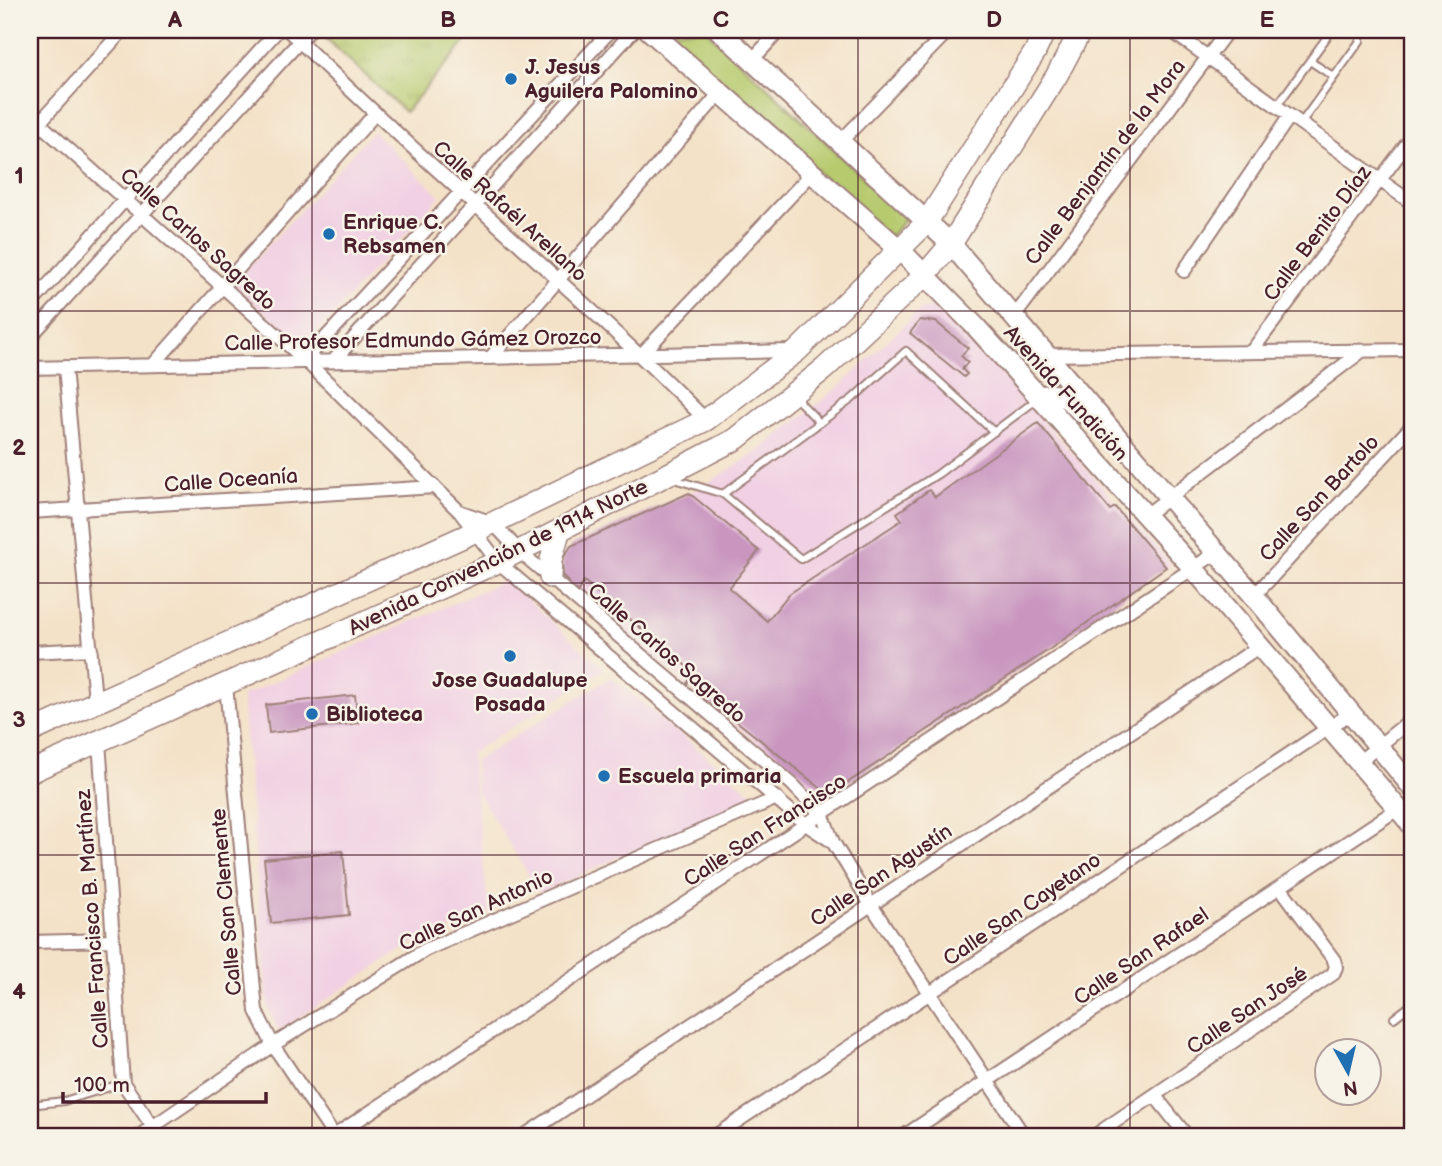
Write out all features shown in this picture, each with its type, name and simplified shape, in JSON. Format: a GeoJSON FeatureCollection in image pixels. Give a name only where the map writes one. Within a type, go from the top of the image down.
{"type":"FeatureCollection","features":[{"type":"Feature","properties":{"kind":"main road","name":"Avenida Convención de 1914 Norte"},"geometry":{"type":"LineString","coordinates":[[30,732],[95,700],[483,528],[706,420],[797,351],[926,223],[1035,52],[1045,30]]}},
{"type":"Feature","properties":{"kind":"main road","name":"Avenida Convención de 1914 Norte"},"geometry":{"type":"LineString","coordinates":[[30,772],[498,562],[736,439],[793,394],[924,276],[951,244],[1057,75],[1082,30]]}},
{"type":"Feature","properties":{"kind":"main road"},"geometry":{"type":"LineString","coordinates":[[550,578],[551,560],[559,532]]}},
{"type":"Feature","properties":{"kind":"street"},"geometry":{"type":"LineString","coordinates":[[30,133],[34,119],[123,30]]}},
{"type":"Feature","properties":{"kind":"street"},"geometry":{"type":"LineString","coordinates":[[30,305],[278,30]]}},
{"type":"Feature","properties":{"kind":"street","name":"Calle Rafaél Arellano"},"geometry":{"type":"LineString","coordinates":[[288,30],[374,115],[641,355],[706,420]]}},
{"type":"Feature","properties":{"kind":"street"},"geometry":{"type":"LineString","coordinates":[[30,337],[310,30]]}},
{"type":"Feature","properties":{"kind":"street"},"geometry":{"type":"LineString","coordinates":[[305,360],[611,30]]}},
{"type":"Feature","properties":{"kind":"street"},"geometry":{"type":"LineString","coordinates":[[335,359],[634,30]]}},
{"type":"Feature","properties":{"kind":"street","name":"Avenida Fundición"},"geometry":{"type":"LineString","coordinates":[[649,30],[900,250],[1040,396],[1146,515],[1331,727],[1412,825]]}},
{"type":"Feature","properties":{"kind":"street","name":"Avenida Fundición"},"geometry":{"type":"LineString","coordinates":[[719,30],[951,244],[1170,497],[1412,787]]}},
{"type":"Feature","properties":{"kind":"street"},"geometry":{"type":"LineString","coordinates":[[752,60],[780,30]]}},
{"type":"Feature","properties":{"kind":"street"},"geometry":{"type":"LineString","coordinates":[[841,141],[949,30]]}},
{"type":"Feature","properties":{"kind":"street"},"geometry":{"type":"LineString","coordinates":[[1170,30],[1412,203]]}},
{"type":"Feature","properties":{"kind":"street","name":"Calle Benjamín de la Mora"},"geometry":{"type":"LineString","coordinates":[[1014,317],[1228,30]]}},
{"type":"Feature","properties":{"kind":"street"},"geometry":{"type":"LineString","coordinates":[[492,356],[556,279],[721,92]]}},
{"type":"Feature","properties":{"kind":"street"},"geometry":{"type":"LineString","coordinates":[[153,365],[374,115]]}},
{"type":"Feature","properties":{"kind":"street","name":"Calle Carlos Sagredo"},"geometry":{"type":"LineString","coordinates":[[34,119],[305,360],[460,512],[519,551],[695,704],[792,784],[823,816],[833,842],[871,905],[1024,1136]]}},
{"type":"Feature","properties":{"kind":"street"},"geometry":{"type":"LineString","coordinates":[[1184,271],[1294,120]]}},
{"type":"Feature","properties":{"kind":"street","name":"Calle Benito Díaz"},"geometry":{"type":"LineString","coordinates":[[1251,352],[1412,137]]}},
{"type":"Feature","properties":{"kind":"street"},"geometry":{"type":"LineString","coordinates":[[641,355],[813,172]]}},
{"type":"Feature","properties":{"kind":"street"},"geometry":{"type":"LineString","coordinates":[[1046,355],[1412,350]]}},
{"type":"Feature","properties":{"kind":"street","name":"Calle Profesor Edmundo Gámez Orozco"},"geometry":{"type":"LineString","coordinates":[[30,368],[335,359],[797,351]]}},
{"type":"Feature","properties":{"kind":"street"},"geometry":{"type":"LineString","coordinates":[[1146,515],[1362,351]]}},
{"type":"Feature","properties":{"kind":"street"},"geometry":{"type":"LineString","coordinates":[[65,368],[95,700]]}},
{"type":"Feature","properties":{"kind":"street"},"geometry":{"type":"LineString","coordinates":[[1040,396],[1056,393],[1066,396],[1088,419],[1115,434]]}},
{"type":"Feature","properties":{"kind":"street","name":"Calle San Bartolo"},"geometry":{"type":"LineString","coordinates":[[1254,596],[1412,427]]}},
{"type":"Feature","properties":{"kind":"street","name":"Calle Oceanía"},"geometry":{"type":"LineString","coordinates":[[30,512],[435,487]]}},
{"type":"Feature","properties":{"kind":"street","name":"Calle Carlos Sagredo"},"geometry":{"type":"LineString","coordinates":[[460,512],[483,528],[498,562],[807,825],[833,842]]}},
{"type":"Feature","properties":{"kind":"street","name":"Calle San Francisco"},"geometry":{"type":"LineString","coordinates":[[334,1136],[823,816],[1216,553]]}},
{"type":"Feature","properties":{"kind":"street","name":"Calle San Agustín"},"geometry":{"type":"LineString","coordinates":[[524,1136],[1260,646]]}},
{"type":"Feature","properties":{"kind":"street"},"geometry":{"type":"LineString","coordinates":[[30,652],[91,649]]}},
{"type":"Feature","properties":{"kind":"street","name":"Calle San Clemente"},"geometry":{"type":"LineString","coordinates":[[226,685],[256,1011],[273,1045],[334,1136]]}},
{"type":"Feature","properties":{"kind":"street"},"geometry":{"type":"LineString","coordinates":[[681,718],[695,704]]}},
{"type":"Feature","properties":{"kind":"street","name":"Calle San Cayetano"},"geometry":{"type":"LineString","coordinates":[[715,1136],[1351,713]]}},
{"type":"Feature","properties":{"kind":"street"},"geometry":{"type":"LineString","coordinates":[[1360,761],[1412,719]]}},
{"type":"Feature","properties":{"kind":"street","name":"Calle Francisco B. Martínez"},"geometry":{"type":"LineString","coordinates":[[99,741],[123,1083],[153,1127]]}},
{"type":"Feature","properties":{"kind":"street","name":"Calle San Antonio"},"geometry":{"type":"LineString","coordinates":[[139,1136],[273,1045],[425,950],[777,798]]}},
{"type":"Feature","properties":{"kind":"street","name":"Calle San Rafael"},"geometry":{"type":"LineString","coordinates":[[904,1136],[1399,808]]}},
{"type":"Feature","properties":{"kind":"street","name":"Calle San José"},"geometry":{"type":"LineString","coordinates":[[1094,1136],[1333,974],[1336,967],[1334,960],[1280,887]]}},
{"type":"Feature","properties":{"kind":"street"},"geometry":{"type":"LineString","coordinates":[[30,942],[112,940]]}},
{"type":"Feature","properties":{"kind":"street"},"geometry":{"type":"LineString","coordinates":[[1155,1096],[1187,1136]]}},
{"type":"Feature","properties":{"kind":"lane"},"geometry":{"type":"LineString","coordinates":[[1276,107],[1332,30]]}},
{"type":"Feature","properties":{"kind":"lane"},"geometry":{"type":"LineString","coordinates":[[1294,120],[1334,77],[1360,41],[1361,30]]}},
{"type":"Feature","properties":{"kind":"lane"},"geometry":{"type":"LineString","coordinates":[[1310,61],[1334,77]]}},
{"type":"Feature","properties":{"kind":"lane"},"geometry":{"type":"LineString","coordinates":[[723,494],[820,423],[906,351],[994,432]]}},
{"type":"Feature","properties":{"kind":"lane"},"geometry":{"type":"LineString","coordinates":[[793,394],[820,423]]}},
{"type":"Feature","properties":{"kind":"lane"},"geometry":{"type":"LineString","coordinates":[[665,476],[723,494],[801,559],[938,474],[1040,396]]}},
{"type":"Feature","properties":{"kind":"lane"},"geometry":{"type":"LineString","coordinates":[[1394,1018],[1412,1004]]}},
{"type":"Feature","properties":{"kind":"lane"},"geometry":{"type":"LineString","coordinates":[[30,1105],[64,1101],[123,1083]]}},
{"type":"Feature","properties":{"kind":"shaded area"},"geometry":{"type":"Polygon","coordinates":[[[373,131],[440,196],[303,348],[233,284],[373,131]]]}},
{"type":"Feature","properties":{"kind":"shaded area"},"geometry":{"type":"Polygon","coordinates":[[[932,307],[953,321],[971,340],[1171,564],[1050,649],[824,799],[572,589],[563,576],[562,560],[564,553],[577,542],[632,521],[702,487],[757,452],[840,386],[920,310],[932,307]]]}},
{"type":"Feature","properties":{"kind":"shaded area"},"geometry":{"type":"Polygon","coordinates":[[[506,580],[604,669],[471,753],[489,914],[411,944],[279,1031],[268,1008],[242,696],[506,580]]]}},
{"type":"Feature","properties":{"kind":"shaded area","name":"Escuela primaria"},"geometry":{"type":"Polygon","coordinates":[[[611,677],[755,796],[540,893],[477,792],[475,761],[611,677]]]}},
{"type":"Feature","properties":{"kind":"green space"},"geometry":{"type":"Polygon","coordinates":[[[317,30],[468,30],[472,34],[405,112],[317,30]]]}},
{"type":"Feature","properties":{"kind":"green space"},"geometry":{"type":"Polygon","coordinates":[[[661,30],[706,30],[907,218],[889,237],[661,30]]]}},
{"type":"Feature","properties":{"kind":"building"},"geometry":{"type":"Polygon","coordinates":[[[920,320],[936,322],[968,348],[961,356],[968,362],[962,369],[967,374],[964,377],[910,333],[920,320]]]}},
{"type":"Feature","properties":{"kind":"building"},"geometry":{"type":"Polygon","coordinates":[[[1038,423],[1110,510],[1115,507],[1166,567],[1050,649],[829,795],[729,715],[726,718],[686,686],[690,679],[686,677],[691,670],[584,581],[577,593],[563,576],[562,560],[571,546],[689,493],[759,551],[729,588],[767,621],[789,594],[902,520],[897,513],[929,490],[935,497],[1038,423]]]}},
{"type":"Feature","properties":{"kind":"building","name":"Biblioteca"},"geometry":{"type":"Polygon","coordinates":[[[355,695],[358,723],[269,733],[266,705],[355,695]]]}},
{"type":"Feature","properties":{"kind":"building"},"geometry":{"type":"Polygon","coordinates":[[[343,851],[349,915],[271,923],[264,859],[343,851]]]}},
{"type":"Feature","properties":{"kind":"place","name":"J. Jesus Aguilera Palomino"},"geometry":{"type":"Point","coordinates":[511,79]}},
{"type":"Feature","properties":{"kind":"place","name":"Enrique C. Rebsamen"},"geometry":{"type":"Point","coordinates":[329,234]}},
{"type":"Feature","properties":{"kind":"place","name":"Jose Guadalupe Posada"},"geometry":{"type":"Point","coordinates":[510,656]}},
{"type":"Feature","properties":{"kind":"place","name":"Biblioteca"},"geometry":{"type":"Point","coordinates":[312,714]}},
{"type":"Feature","properties":{"kind":"place","name":"Escuela primaria"},"geometry":{"type":"Point","coordinates":[604,776]}}]}
